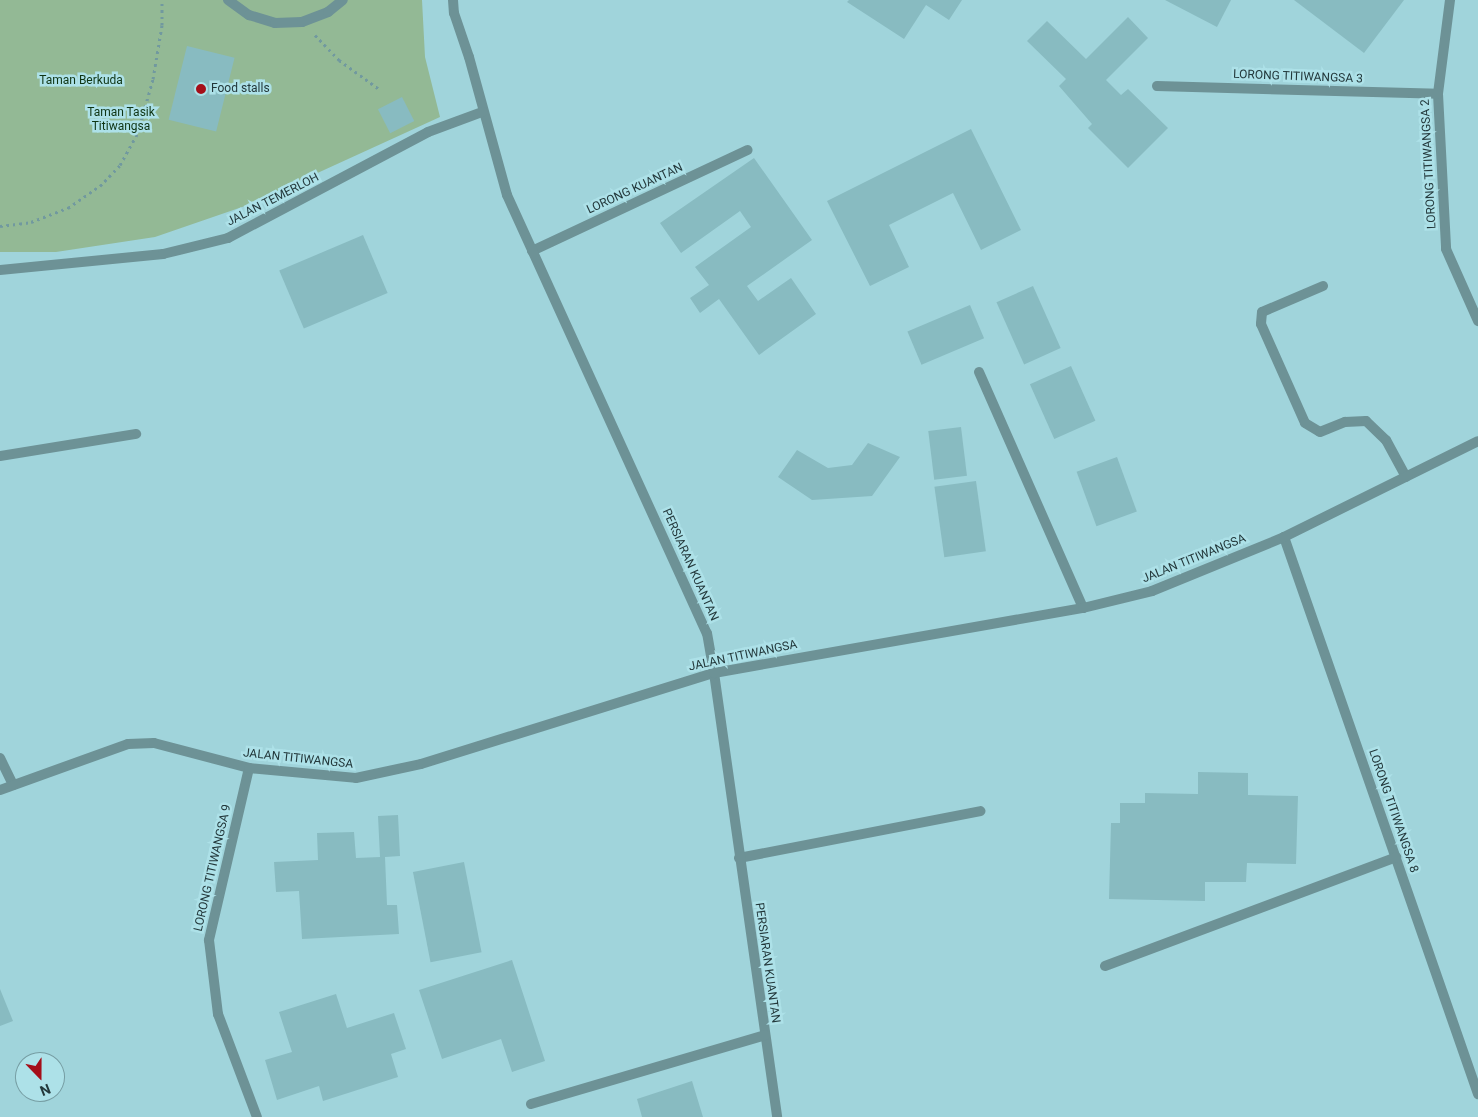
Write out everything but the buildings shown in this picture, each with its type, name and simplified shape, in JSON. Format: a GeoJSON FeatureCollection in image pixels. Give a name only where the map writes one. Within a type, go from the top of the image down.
{"type":"FeatureCollection","features":[{"type":"Feature","properties":{"kind":"street"},"geometry":{"type":"LineString","coordinates":[[228,0],[258,18],[275,23],[302,22],[328,12],[343,0]]}},
{"type":"Feature","properties":{"kind":"street","name":"PERSIARAN KUANTAN"},"geometry":{"type":"LineString","coordinates":[[453,0],[482,112],[507,195],[707,633],[777,1117]]}},
{"type":"Feature","properties":{"kind":"street","name":"LORONG TITIWANGSA 2"},"geometry":{"type":"LineString","coordinates":[[1450,0],[1438,94],[1446,249],[1478,321]]}},
{"type":"Feature","properties":{"kind":"street","name":"LORONG TITIWANGSA 3"},"geometry":{"type":"LineString","coordinates":[[1157,86],[1438,94]]}},
{"type":"Feature","properties":{"kind":"street","name":"JALAN TEMERLOH"},"geometry":{"type":"LineString","coordinates":[[0,270],[163,254],[228,238],[428,132],[482,112]]}},
{"type":"Feature","properties":{"kind":"street","name":"LORONG KUANTAN"},"geometry":{"type":"LineString","coordinates":[[532,251],[748,150]]}},
{"type":"Feature","properties":{"kind":"street"},"geometry":{"type":"LineString","coordinates":[[1323,286],[1262,312],[1261,324],[1305,423],[1320,432],[1345,422],[1366,421],[1386,440],[1406,477]]}},
{"type":"Feature","properties":{"kind":"street"},"geometry":{"type":"LineString","coordinates":[[979,372],[1083,608]]}},
{"type":"Feature","properties":{"kind":"street"},"geometry":{"type":"LineString","coordinates":[[0,456],[136,434]]}},
{"type":"Feature","properties":{"kind":"street","name":"JALAN TITIWANGSA"},"geometry":{"type":"LineString","coordinates":[[0,790],[128,744],[154,743],[249,768],[365,776],[421,764],[714,673],[1083,608],[1152,591],[1284,537],[1478,442]]}},
{"type":"Feature","properties":{"kind":"street","name":"LORONG TITIWANGSA 8"},"geometry":{"type":"LineString","coordinates":[[1284,537],[1478,1094]]}},
{"type":"Feature","properties":{"kind":"street"},"geometry":{"type":"LineString","coordinates":[[0,758],[13,785]]}},
{"type":"Feature","properties":{"kind":"street","name":"LORONG TITIWANGSA 9"},"geometry":{"type":"LineString","coordinates":[[249,768],[209,940],[218,1014],[257,1117]]}},
{"type":"Feature","properties":{"kind":"street"},"geometry":{"type":"LineString","coordinates":[[739,858],[980,811]]}},
{"type":"Feature","properties":{"kind":"street"},"geometry":{"type":"LineString","coordinates":[[1105,966],[1396,858]]}},
{"type":"Feature","properties":{"kind":"street"},"geometry":{"type":"LineString","coordinates":[[531,1104],[765,1035]]}},
{"type":"Feature","properties":{"kind":"path"},"geometry":{"type":"LineString","coordinates":[[0,226],[31,222],[68,208],[100,186],[120,165],[138,132],[153,79],[162,24],[162,0]]}},
{"type":"Feature","properties":{"kind":"path"},"geometry":{"type":"LineString","coordinates":[[302,22],[338,60],[379,89]]}},
{"type":"Feature","properties":{"kind":"green space","name":"Taman Tasik Titiwangsa"},"geometry":{"type":"Polygon","coordinates":[[[0,0],[422,0],[425,57],[440,117],[245,206],[155,237],[56,252],[0,252],[0,0]]]}},
{"type":"Feature","properties":{"kind":"place","name":"Food stalls"},"geometry":{"type":"Point","coordinates":[201,89]}},
{"type":"Feature","properties":{"kind":"park label","name":"Taman Berkuda"},"geometry":{"type":"Point","coordinates":[81,81]}}]}
